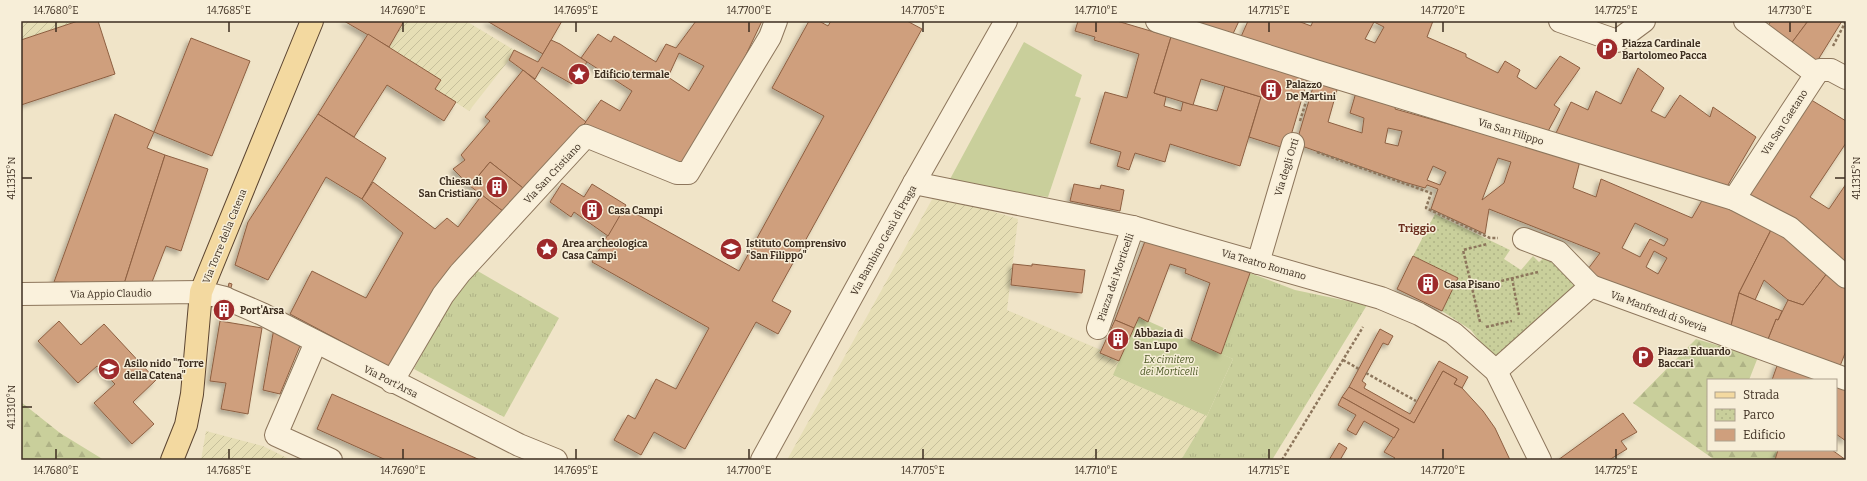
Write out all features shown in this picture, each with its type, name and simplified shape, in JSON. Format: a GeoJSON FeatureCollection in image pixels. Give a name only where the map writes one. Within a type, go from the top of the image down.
{"type":"FeatureCollection","features":[{"type":"Feature","properties":{"kind":"main road","name":"Via Torre della Catena"},"geometry":{"type":"LineString","coordinates":[[172,460],[186,425],[192,394],[201,292],[312,21]]}},
{"type":"Feature","properties":{"kind":"street","name":"Via San Cristiano"},"geometry":{"type":"LineString","coordinates":[[392,382],[443,295],[460,273],[586,136],[677,173],[688,173],[770,37],[776,21]]}},
{"type":"Feature","properties":{"kind":"street","name":"Via Bambino Gesù di Praga"},"geometry":{"type":"LineString","coordinates":[[762,460],[914,183],[1006,21]]}},
{"type":"Feature","properties":{"kind":"street","name":"Via San Filippo"},"geometry":{"type":"LineString","coordinates":[[1157,21],[1314,71],[1734,199],[1790,228],[1846,277]]}},
{"type":"Feature","properties":{"kind":"street"},"geometry":{"type":"LineString","coordinates":[[1560,21],[1617,41],[1644,21]]}},
{"type":"Feature","properties":{"kind":"street"},"geometry":{"type":"LineString","coordinates":[[1745,21],[1816,74],[1820,70],[1831,70],[1846,78]]}},
{"type":"Feature","properties":{"kind":"street","name":"Via San Gaetano"},"geometry":{"type":"LineString","coordinates":[[1734,199],[1816,74]]}},
{"type":"Feature","properties":{"kind":"street","name":"Via degli Orti"},"geometry":{"type":"LineString","coordinates":[[1258,263],[1293,144]]}},
{"type":"Feature","properties":{"kind":"street","name":"Via Teatro Romano"},"geometry":{"type":"LineString","coordinates":[[914,183],[1133,227],[1381,298],[1419,314],[1453,333],[1496,371],[1540,460]]}},
{"type":"Feature","properties":{"kind":"street","name":"Piazza dei Morticelli"},"geometry":{"type":"LineString","coordinates":[[1098,328],[1133,227]]}},
{"type":"Feature","properties":{"kind":"street"},"geometry":{"type":"LineString","coordinates":[[1496,371],[1590,286],[1558,252],[1524,239]]}},
{"type":"Feature","properties":{"kind":"street","name":"Via Manfredi di Svevia"},"geometry":{"type":"LineString","coordinates":[[1590,286],[1846,379]]}},
{"type":"Feature","properties":{"kind":"street","name":"Via Appio Claudio"},"geometry":{"type":"LineString","coordinates":[[21,294],[201,292]]}},
{"type":"Feature","properties":{"kind":"street","name":"Via Port'Arsa"},"geometry":{"type":"LineString","coordinates":[[201,292],[226,299],[262,314],[392,382],[516,453],[556,460]]}},
{"type":"Feature","properties":{"kind":"street"},"geometry":{"type":"LineString","coordinates":[[316,342],[276,435],[330,460]]}},
{"type":"Feature","properties":{"kind":"path","name":"Via degli Orti"},"geometry":{"type":"LineString","coordinates":[[1293,144],[1314,71]]}},
{"type":"Feature","properties":{"kind":"path"},"geometry":{"type":"LineString","coordinates":[[1293,144],[1431,193],[1426,208],[1490,238],[1524,239]]}},
{"type":"Feature","properties":{"kind":"path"},"geometry":{"type":"LineString","coordinates":[[1487,244],[1463,250],[1481,328],[1520,319],[1512,278]]}},
{"type":"Feature","properties":{"kind":"path"},"geometry":{"type":"LineString","coordinates":[[1472,288],[1542,272]]}},
{"type":"Feature","properties":{"kind":"path"},"geometry":{"type":"LineString","coordinates":[[1282,460],[1363,327]]}},
{"type":"Feature","properties":{"kind":"path"},"geometry":{"type":"LineString","coordinates":[[1343,360],[1359,369]]}},
{"type":"Feature","properties":{"kind":"path"},"geometry":{"type":"LineString","coordinates":[[1366,373],[1416,401]]}},
{"type":"Feature","properties":{"kind":"shaded area"},"geometry":{"type":"Polygon","coordinates":[[[21,21],[78,21],[21,40],[21,21]]]}},
{"type":"Feature","properties":{"kind":"shaded area"},"geometry":{"type":"Polygon","coordinates":[[[404,21],[466,21],[514,50],[509,60],[469,111],[435,89],[389,47],[404,21]]]}},
{"type":"Feature","properties":{"kind":"shaded area"},"geometry":{"type":"Polygon","coordinates":[[[935,194],[1018,219],[1007,310],[1101,350],[1100,353],[1119,361],[1114,375],[1207,416],[1181,460],[787,460],[935,194]]]}},
{"type":"Feature","properties":{"kind":"shaded area"},"geometry":{"type":"Polygon","coordinates":[[[206,431],[263,446],[291,460],[201,460],[206,431]]]}},
{"type":"Feature","properties":{"kind":"green space"},"geometry":{"type":"Polygon","coordinates":[[[1024,42],[1082,75],[1075,96],[1081,98],[1048,197],[1032,195],[1032,199],[949,181],[1024,42]]]}},
{"type":"Feature","properties":{"kind":"green space"},"geometry":{"type":"Polygon","coordinates":[[[1435,214],[1510,250],[1504,259],[1521,270],[1533,256],[1539,262],[1547,255],[1578,283],[1499,356],[1489,354],[1471,330],[1442,311],[1458,278],[1413,256],[1435,214]]]}},
{"type":"Feature","properties":{"kind":"green space"},"geometry":{"type":"Polygon","coordinates":[[[476,270],[559,318],[504,417],[414,369],[445,310],[476,270]]]}},
{"type":"Feature","properties":{"kind":"green space"},"geometry":{"type":"Polygon","coordinates":[[[1250,273],[1295,290],[1367,305],[1272,460],[1181,460],[1207,416],[1233,359],[1221,354],[1250,273]]]}},
{"type":"Feature","properties":{"kind":"green space","name":"Ex cimitero dei Morticelli"},"geometry":{"type":"Polygon","coordinates":[[[1139,317],[1233,359],[1207,416],[1113,375],[1119,361],[1100,353],[1115,320],[1134,328],[1139,317]]]}},
{"type":"Feature","properties":{"kind":"green space"},"geometry":{"type":"Polygon","coordinates":[[[1696,339],[1758,357],[1749,379],[1707,379],[1707,451],[1778,451],[1775,460],[1715,460],[1633,403],[1696,339]]]}},
{"type":"Feature","properties":{"kind":"green space"},"geometry":{"type":"Polygon","coordinates":[[[21,402],[60,433],[104,460],[21,460],[21,402]]]}},
{"type":"Feature","properties":{"kind":"building"},"geometry":{"type":"Polygon","coordinates":[[[78,21],[98,21],[115,74],[21,105],[21,40],[78,21]]]}},
{"type":"Feature","properties":{"kind":"building"},"geometry":{"type":"Polygon","coordinates":[[[344,21],[404,21],[389,47],[344,21]]]}},
{"type":"Feature","properties":{"kind":"building"},"geometry":{"type":"Polygon","coordinates":[[[487,21],[562,21],[543,54],[487,21]]]}},
{"type":"Feature","properties":{"kind":"building"},"geometry":{"type":"Polygon","coordinates":[[[696,21],[762,21],[743,61],[682,169],[582,127],[601,100],[620,111],[632,91],[581,58],[598,34],[611,42],[614,36],[656,62],[666,44],[676,48],[696,21]],[[679,53],[668,77],[689,91],[704,66],[679,53]]]}},
{"type":"Feature","properties":{"kind":"building"},"geometry":{"type":"Polygon","coordinates":[[[809,21],[819,21],[828,26],[831,21],[907,21],[922,29],[772,301],[791,311],[778,334],[756,322],[685,449],[654,432],[641,455],[614,440],[628,415],[635,419],[656,379],[676,389],[709,328],[592,262],[624,207],[739,271],[824,116],[772,88],[809,21]]]}},
{"type":"Feature","properties":{"kind":"building"},"geometry":{"type":"Polygon","coordinates":[[[1078,21],[1117,21],[1171,37],[1154,93],[1166,97],[1164,106],[1181,111],[1183,102],[1217,111],[1225,86],[1261,97],[1240,166],[1170,144],[1165,162],[1135,153],[1129,170],[1117,166],[1121,152],[1090,143],[1105,92],[1127,98],[1139,54],[1094,40],[1095,37],[1075,31],[1078,21]]]}},
{"type":"Feature","properties":{"kind":"building"},"geometry":{"type":"Polygon","coordinates":[[[1179,21],[1239,21],[1231,38],[1179,21]]]}},
{"type":"Feature","properties":{"kind":"building"},"geometry":{"type":"Polygon","coordinates":[[[1248,21],[1298,21],[1311,26],[1313,21],[1433,21],[1427,37],[1466,54],[1466,57],[1498,73],[1505,61],[1520,70],[1517,77],[1536,89],[1560,56],[1580,68],[1554,105],[1560,109],[1546,135],[1240,39],[1248,21]],[[1374,22],[1365,39],[1375,43],[1384,27],[1374,22]]]}},
{"type":"Feature","properties":{"kind":"building"},"geometry":{"type":"Polygon","coordinates":[[[1771,21],[1808,21],[1790,45],[1767,27],[1771,21]]]}},
{"type":"Feature","properties":{"kind":"building"},"geometry":{"type":"Polygon","coordinates":[[[1808,21],[1842,21],[1816,63],[1790,45],[1808,21]]]}},
{"type":"Feature","properties":{"kind":"building"},"geometry":{"type":"Polygon","coordinates":[[[368,34],[441,80],[435,89],[456,102],[444,121],[387,85],[354,137],[318,114],[368,34]]]}},
{"type":"Feature","properties":{"kind":"building","name":"Palazzo De Martini"},"geometry":{"type":"Polygon","coordinates":[[[1171,37],[1308,78],[1287,149],[1249,137],[1261,97],[1201,79],[1193,105],[1154,93],[1171,37]]]}},
{"type":"Feature","properties":{"kind":"building"},"geometry":{"type":"Polygon","coordinates":[[[191,38],[250,61],[212,156],[154,132],[191,38]]]}},
{"type":"Feature","properties":{"kind":"building"},"geometry":{"type":"Polygon","coordinates":[[[551,40],[560,44],[587,62],[572,84],[542,67],[535,79],[509,60],[514,50],[538,62],[551,40]]]}},
{"type":"Feature","properties":{"kind":"building"},"geometry":{"type":"Polygon","coordinates":[[[1638,68],[1664,88],[1651,111],[1665,118],[1680,95],[1710,117],[1713,107],[1756,137],[1725,190],[1556,133],[1571,102],[1588,110],[1596,91],[1621,104],[1638,68]]]}},
{"type":"Feature","properties":{"kind":"building"},"geometry":{"type":"Polygon","coordinates":[[[523,70],[586,122],[523,188],[490,162],[470,186],[453,169],[465,160],[461,155],[490,121],[485,117],[523,70]]]}},
{"type":"Feature","properties":{"kind":"building"},"geometry":{"type":"Polygon","coordinates":[[[1316,77],[1339,83],[1328,122],[1362,133],[1364,118],[1350,113],[1357,89],[1397,102],[1395,109],[1580,161],[1573,188],[1596,197],[1601,179],[1692,218],[1704,197],[1772,228],[1739,293],[1730,330],[1585,273],[1600,253],[1489,209],[1485,234],[1431,209],[1438,189],[1427,185],[1425,188],[1404,182],[1296,144],[1316,77]],[[1388,128],[1385,143],[1398,146],[1402,131],[1388,128]],[[1498,158],[1482,200],[1504,183],[1511,162],[1498,158]],[[1433,166],[1427,180],[1440,185],[1446,172],[1433,166]],[[1635,223],[1622,248],[1640,257],[1650,239],[1664,246],[1668,239],[1635,223]],[[1654,251],[1646,267],[1658,274],[1667,258],[1654,251]]]}},
{"type":"Feature","properties":{"kind":"building"},"geometry":{"type":"Polygon","coordinates":[[[1808,98],[1846,121],[1846,143],[1810,197],[1829,209],[1846,184],[1846,268],[1747,199],[1808,98]]]}},
{"type":"Feature","properties":{"kind":"building"},"geometry":{"type":"Polygon","coordinates":[[[115,114],[154,132],[147,148],[165,155],[124,284],[54,282],[115,114]]]}},
{"type":"Feature","properties":{"kind":"building"},"geometry":{"type":"Polygon","coordinates":[[[318,114],[386,158],[362,199],[326,177],[268,280],[235,265],[248,222],[318,114]]]}},
{"type":"Feature","properties":{"kind":"building"},"geometry":{"type":"Polygon","coordinates":[[[165,155],[208,169],[181,251],[166,246],[152,282],[124,284],[165,155]]]}},
{"type":"Feature","properties":{"kind":"building","name":"Chiesa di San Cristiano"},"geometry":{"type":"Polygon","coordinates":[[[490,162],[523,188],[504,212],[470,186],[490,162]]]}},
{"type":"Feature","properties":{"kind":"building"},"geometry":{"type":"Polygon","coordinates":[[[373,182],[435,229],[447,218],[458,227],[482,195],[504,212],[453,264],[440,281],[395,370],[290,314],[312,271],[366,298],[403,233],[362,199],[373,182]]]}},
{"type":"Feature","properties":{"kind":"building","name":"Casa Campi"},"geometry":{"type":"Polygon","coordinates":[[[562,183],[584,197],[592,184],[626,205],[608,236],[574,212],[571,217],[550,202],[562,183]]]}},
{"type":"Feature","properties":{"kind":"building"},"geometry":{"type":"Polygon","coordinates":[[[1074,184],[1100,189],[1101,185],[1124,190],[1120,211],[1070,201],[1074,184]]]}},
{"type":"Feature","properties":{"kind":"building"},"geometry":{"type":"Polygon","coordinates":[[[1772,228],[1828,272],[1803,305],[1788,300],[1764,280],[1755,300],[1739,293],[1772,228]]]}},
{"type":"Feature","properties":{"kind":"building"},"geometry":{"type":"Polygon","coordinates":[[[1147,236],[1250,273],[1221,354],[1191,340],[1210,283],[1185,273],[1186,269],[1170,264],[1148,322],[1139,317],[1134,328],[1115,320],[1147,236]]]}},
{"type":"Feature","properties":{"kind":"building","name":"Casa Pisano"},"geometry":{"type":"Polygon","coordinates":[[[1413,256],[1458,278],[1442,311],[1397,289],[1413,256]]]}},
{"type":"Feature","properties":{"kind":"building"},"geometry":{"type":"Polygon","coordinates":[[[1013,264],[1032,266],[1032,264],[1085,270],[1082,293],[1011,285],[1013,264]]]}},
{"type":"Feature","properties":{"kind":"building"},"geometry":{"type":"Polygon","coordinates":[[[1828,272],[1846,288],[1846,351],[1838,371],[1766,344],[1776,319],[1778,320],[1788,300],[1803,305],[1828,272]]]}},
{"type":"Feature","properties":{"kind":"building","name":"Port'Arsa"},"geometry":{"type":"Polygon","coordinates":[[[229,283],[232,284],[222,321],[220,321],[229,283]]]}},
{"type":"Feature","properties":{"kind":"building"},"geometry":{"type":"Polygon","coordinates":[[[1739,293],[1782,311],[1778,320],[1776,319],[1766,344],[1730,330],[1739,293]]]}},
{"type":"Feature","properties":{"kind":"building","name":"Abbazia di San Lupo"},"geometry":{"type":"Polygon","coordinates":[[[1115,320],[1134,328],[1119,361],[1100,353],[1115,320]]]}},
{"type":"Feature","properties":{"kind":"building"},"geometry":{"type":"Polygon","coordinates":[[[59,321],[81,345],[104,324],[156,380],[133,402],[154,424],[132,444],[94,403],[115,384],[97,366],[78,383],[38,341],[59,321]]]}},
{"type":"Feature","properties":{"kind":"building"},"geometry":{"type":"Polygon","coordinates":[[[220,321],[262,328],[248,414],[221,409],[226,383],[210,381],[220,321]]]}},
{"type":"Feature","properties":{"kind":"building"},"geometry":{"type":"Polygon","coordinates":[[[274,328],[302,341],[280,394],[263,390],[274,328]]]}},
{"type":"Feature","properties":{"kind":"building"},"geometry":{"type":"Polygon","coordinates":[[[1380,329],[1393,336],[1388,345],[1383,343],[1362,381],[1366,384],[1364,388],[1410,414],[1439,361],[1468,377],[1462,388],[1454,384],[1457,379],[1443,371],[1414,423],[1349,387],[1380,329]]]}},
{"type":"Feature","properties":{"kind":"building"},"geometry":{"type":"Polygon","coordinates":[[[1778,363],[1829,379],[1772,379],[1778,363]]]}},
{"type":"Feature","properties":{"kind":"building"},"geometry":{"type":"Polygon","coordinates":[[[1443,371],[1457,379],[1454,384],[1462,388],[1483,411],[1495,428],[1510,460],[1393,460],[1395,458],[1384,452],[1399,429],[1342,397],[1349,387],[1414,423],[1443,371]]]}},
{"type":"Feature","properties":{"kind":"building"},"geometry":{"type":"Polygon","coordinates":[[[1837,381],[1846,385],[1846,441],[1837,435],[1837,381]]]}},
{"type":"Feature","properties":{"kind":"building"},"geometry":{"type":"Polygon","coordinates":[[[332,394],[480,460],[386,460],[317,429],[332,394]]]}},
{"type":"Feature","properties":{"kind":"building"},"geometry":{"type":"Polygon","coordinates":[[[1342,397],[1399,429],[1394,438],[1364,421],[1356,435],[1347,430],[1356,415],[1338,405],[1342,397]]]}},
{"type":"Feature","properties":{"kind":"building"},"geometry":{"type":"Polygon","coordinates":[[[1623,413],[1637,432],[1621,441],[1627,449],[1609,460],[1558,460],[1623,413]]]}},
{"type":"Feature","properties":{"kind":"building"},"geometry":{"type":"Polygon","coordinates":[[[1339,443],[1347,448],[1340,460],[1329,460],[1339,443]]]}},
{"type":"Feature","properties":{"kind":"building"},"geometry":{"type":"Polygon","coordinates":[[[1778,451],[1833,451],[1846,460],[1775,460],[1778,451]]]}},
{"type":"Feature","properties":{"kind":"place","name":"Piazza Cardinale Bartolomeo Pacca"},"geometry":{"type":"Point","coordinates":[1607,49]}},
{"type":"Feature","properties":{"kind":"place","name":"Edificio termale"},"geometry":{"type":"Point","coordinates":[579,74]}},
{"type":"Feature","properties":{"kind":"place","name":"Palazzo De Martini"},"geometry":{"type":"Point","coordinates":[1271,90]}},
{"type":"Feature","properties":{"kind":"place","name":"Chiesa di San Cristiano"},"geometry":{"type":"Point","coordinates":[497,187]}},
{"type":"Feature","properties":{"kind":"place","name":"Casa Campi"},"geometry":{"type":"Point","coordinates":[592,210]}},
{"type":"Feature","properties":{"kind":"place","name":"Area archeologica Casa Campi"},"geometry":{"type":"Point","coordinates":[547,249]}},
{"type":"Feature","properties":{"kind":"place","name":"Istituto Comprensivo \"San Filippo\""},"geometry":{"type":"Point","coordinates":[731,249]}},
{"type":"Feature","properties":{"kind":"place","name":"Casa Pisano"},"geometry":{"type":"Point","coordinates":[1428,284]}},
{"type":"Feature","properties":{"kind":"place","name":"Port'Arsa"},"geometry":{"type":"Point","coordinates":[224,310]}},
{"type":"Feature","properties":{"kind":"place","name":"Abbazia di San Lupo"},"geometry":{"type":"Point","coordinates":[1118,339]}},
{"type":"Feature","properties":{"kind":"place","name":"Piazza Eduardo Baccari"},"geometry":{"type":"Point","coordinates":[1643,357]}},
{"type":"Feature","properties":{"kind":"place","name":"Asilo nido \"Torre della Catena\""},"geometry":{"type":"Point","coordinates":[109,369]}},
{"type":"Feature","properties":{"kind":"district","name":"Triggio"},"geometry":{"type":"Point","coordinates":[1417,228]}}]}
